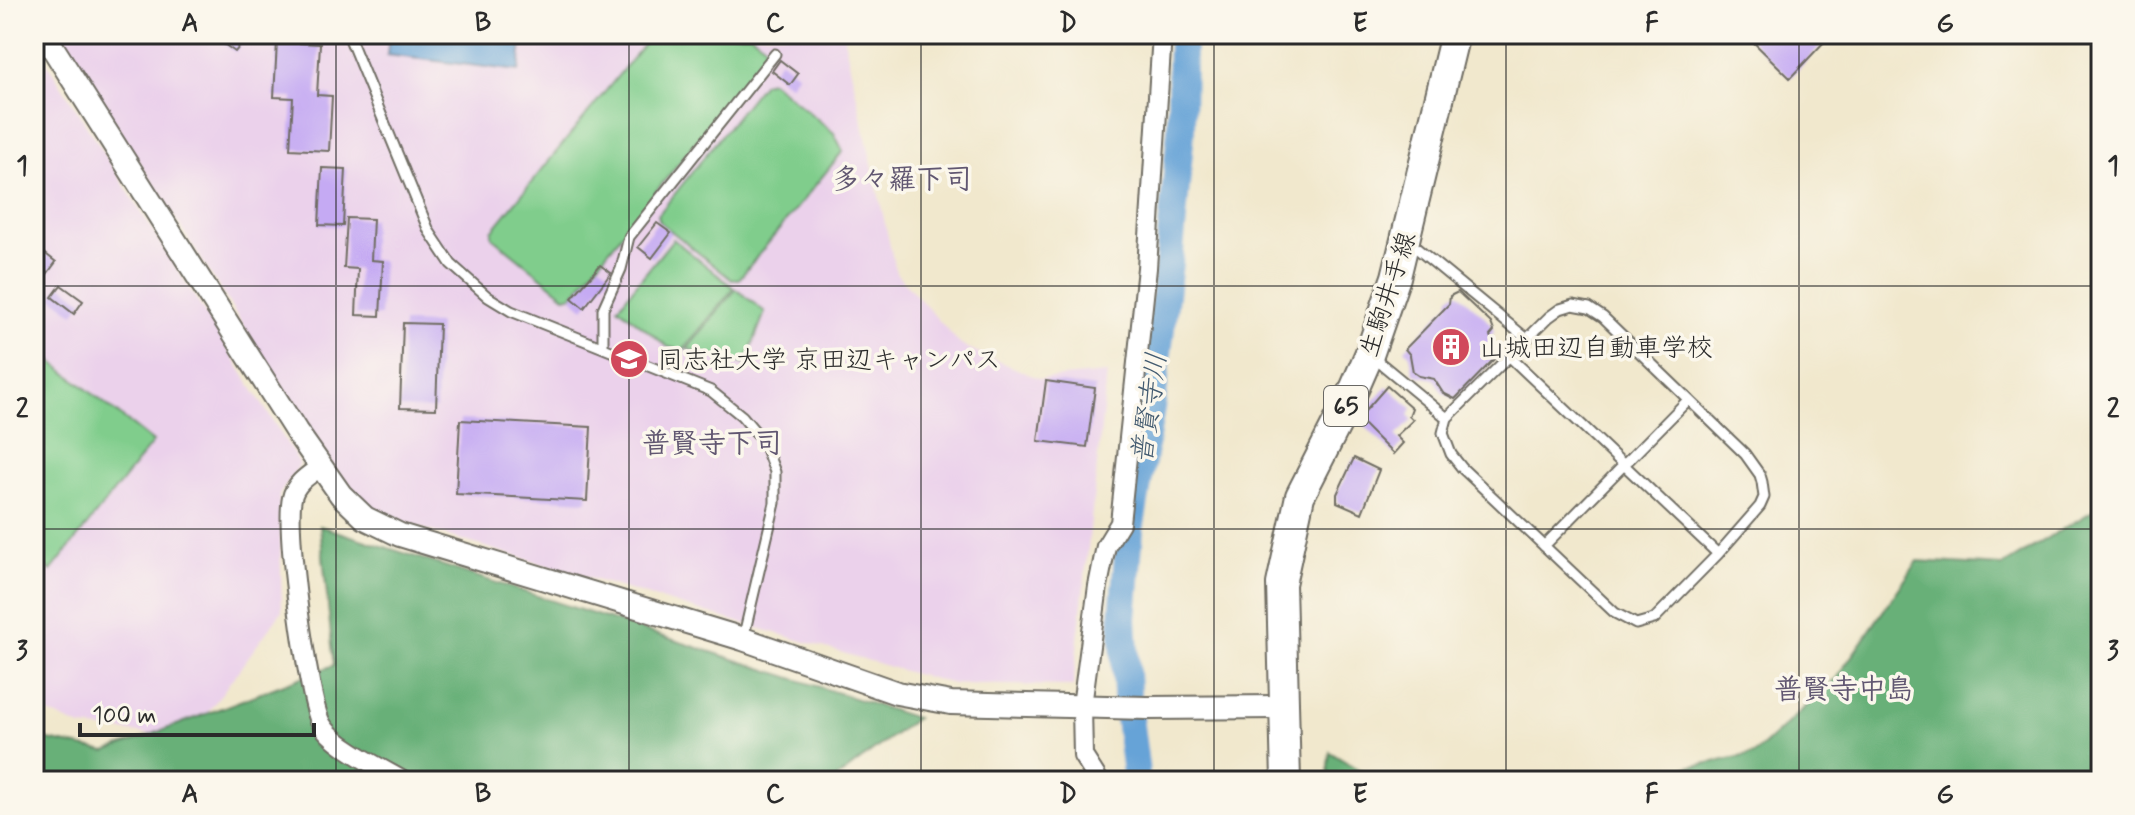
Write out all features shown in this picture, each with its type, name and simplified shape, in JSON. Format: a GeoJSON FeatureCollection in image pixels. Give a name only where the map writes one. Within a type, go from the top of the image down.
{"type":"FeatureCollection","features":[{"type":"Feature","properties":{"kind":"main road","name":"生駒井手線"},"geometry":{"type":"LineString","coordinates":[[1286,781],[1281,584],[1300,496],[1369,355],[1396,277],[1455,34]]}},
{"type":"Feature","properties":{"kind":"street"},"geometry":{"type":"LineString","coordinates":[[44,34],[320,467],[341,495],[365,518],[400,535],[743,639],[897,693],[951,703],[1147,708],[1285,707]]}},
{"type":"Feature","properties":{"kind":"street"},"geometry":{"type":"LineString","coordinates":[[1099,781],[1083,756],[1087,706],[1098,586],[1106,546],[1120,523],[1147,268],[1162,34]]}},
{"type":"Feature","properties":{"kind":"street"},"geometry":{"type":"LineString","coordinates":[[320,467],[301,482],[292,497],[292,542],[308,674],[320,723],[340,743],[403,781]]}},
{"type":"Feature","properties":{"kind":"lane"},"geometry":{"type":"LineString","coordinates":[[348,34],[429,231],[451,264],[488,297],[511,311],[711,391],[742,416],[763,441],[775,472],[775,503],[743,639]]}},
{"type":"Feature","properties":{"kind":"lane"},"geometry":{"type":"LineString","coordinates":[[603,347],[603,309],[621,269],[629,237],[775,54]]}},
{"type":"Feature","properties":{"kind":"lane"},"geometry":{"type":"LineString","coordinates":[[1406,240],[1527,339]]}},
{"type":"Feature","properties":{"kind":"lane"},"geometry":{"type":"LineString","coordinates":[[1573,305],[1589,308],[1603,317],[1750,460],[1760,475],[1764,489],[1760,506],[1654,619],[1636,624],[1608,607],[1456,461],[1443,433],[1447,418],[1510,357],[1560,309],[1573,305]]}},
{"type":"Feature","properties":{"kind":"lane"},"geometry":{"type":"LineString","coordinates":[[1369,355],[1447,418]]}},
{"type":"Feature","properties":{"kind":"lane"},"geometry":{"type":"LineString","coordinates":[[1510,357],[1718,554]]}},
{"type":"Feature","properties":{"kind":"lane"},"geometry":{"type":"LineString","coordinates":[[1544,546],[1688,400]]}},
{"type":"Feature","properties":{"kind":"shaded area","name":"同志社大学 京田辺キャンパス"},"geometry":{"type":"Polygon","coordinates":[[[58,34],[843,34],[896,273],[961,345],[1040,379],[1107,373],[1073,686],[954,684],[407,524],[369,508],[344,484],[58,34]]]}},
{"type":"Feature","properties":{"kind":"shaded area"},"geometry":{"type":"Polygon","coordinates":[[[34,42],[300,464],[279,495],[282,611],[189,738],[81,727],[34,707],[34,42]]]}},
{"type":"Feature","properties":{"kind":"green space"},"geometry":{"type":"Polygon","coordinates":[[[652,34],[750,34],[764,44],[767,53],[573,295],[566,297],[492,237],[492,231],[652,34]]]}},
{"type":"Feature","properties":{"kind":"green space"},"geometry":{"type":"Polygon","coordinates":[[[771,81],[834,133],[843,151],[739,279],[732,280],[660,222],[658,215],[763,83],[771,81]]]}},
{"type":"Feature","properties":{"kind":"green space"},"geometry":{"type":"Polygon","coordinates":[[[673,239],[734,288],[683,350],[668,347],[618,307],[673,239]]]}},
{"type":"Feature","properties":{"kind":"green space"},"geometry":{"type":"Polygon","coordinates":[[[736,289],[765,312],[745,364],[687,349],[736,289]]]}},
{"type":"Feature","properties":{"kind":"green space"},"geometry":{"type":"Polygon","coordinates":[[[34,347],[153,442],[51,571],[34,557],[34,347]]]}},
{"type":"Feature","properties":{"kind":"green space"},"geometry":{"type":"Polygon","coordinates":[[[2101,506],[2101,781],[1618,781],[1754,754],[1835,680],[1918,561],[2002,566],[2101,506]]]}},
{"type":"Feature","properties":{"kind":"green space"},"geometry":{"type":"Polygon","coordinates":[[[320,526],[916,718],[833,781],[34,781],[34,737],[106,752],[334,665],[320,526]]]}},
{"type":"Feature","properties":{"kind":"green space"},"geometry":{"type":"Polygon","coordinates":[[[1330,752],[1377,781],[1329,781],[1330,752]]]}},
{"type":"Feature","properties":{"kind":"water"},"geometry":{"type":"Polygon","coordinates":[[[389,34],[523,34],[519,71],[387,55],[389,34]]]}},
{"type":"Feature","properties":{"kind":"building"},"geometry":{"type":"Polygon","coordinates":[[[210,34],[250,34],[235,52],[210,34]]]}},
{"type":"Feature","properties":{"kind":"building"},"geometry":{"type":"Polygon","coordinates":[[[1745,34],[1820,34],[1826,40],[1790,78],[1745,34]]]}},
{"type":"Feature","properties":{"kind":"building"},"geometry":{"type":"Polygon","coordinates":[[[277,42],[320,44],[317,95],[332,96],[329,151],[290,149],[293,98],[274,97],[277,42]]]}},
{"type":"Feature","properties":{"kind":"building"},"geometry":{"type":"Polygon","coordinates":[[[780,60],[798,74],[790,85],[772,71],[780,60]]]}},
{"type":"Feature","properties":{"kind":"building"},"geometry":{"type":"Polygon","coordinates":[[[322,168],[346,169],[343,226],[319,225],[322,168]]]}},
{"type":"Feature","properties":{"kind":"building"},"geometry":{"type":"Polygon","coordinates":[[[347,218],[373,219],[371,260],[383,261],[380,316],[356,315],[358,269],[344,268],[347,218]]]}},
{"type":"Feature","properties":{"kind":"building"},"geometry":{"type":"Polygon","coordinates":[[[657,223],[671,233],[652,258],[638,247],[657,223]]]}},
{"type":"Feature","properties":{"kind":"building"},"geometry":{"type":"Polygon","coordinates":[[[34,245],[56,262],[47,274],[34,264],[34,245]]]}},
{"type":"Feature","properties":{"kind":"building"},"geometry":{"type":"Polygon","coordinates":[[[600,265],[611,273],[584,308],[572,298],[600,265]]]}},
{"type":"Feature","properties":{"kind":"building"},"geometry":{"type":"Polygon","coordinates":[[[61,285],[83,301],[74,314],[52,297],[61,285]]]}},
{"type":"Feature","properties":{"kind":"building","name":"山城田辺自動車学校"},"geometry":{"type":"Polygon","coordinates":[[[1458,292],[1491,323],[1494,331],[1490,336],[1499,354],[1455,399],[1443,393],[1434,379],[1413,372],[1410,355],[1405,349],[1449,304],[1450,296],[1458,292]]]}},
{"type":"Feature","properties":{"kind":"building"},"geometry":{"type":"Polygon","coordinates":[[[403,323],[439,324],[436,409],[400,408],[403,323]]]}},
{"type":"Feature","properties":{"kind":"building"},"geometry":{"type":"Polygon","coordinates":[[[1046,381],[1095,388],[1087,447],[1038,441],[1046,381]]]}},
{"type":"Feature","properties":{"kind":"building"},"geometry":{"type":"Polygon","coordinates":[[[1387,386],[1412,408],[1409,416],[1413,420],[1396,436],[1403,443],[1393,454],[1358,419],[1387,386]]]}},
{"type":"Feature","properties":{"kind":"building"},"geometry":{"type":"Polygon","coordinates":[[[460,420],[591,427],[587,501],[456,494],[460,420]]]}},
{"type":"Feature","properties":{"kind":"building"},"geometry":{"type":"Polygon","coordinates":[[[1354,458],[1379,470],[1362,513],[1337,502],[1337,494],[1354,458]]]}},
{"type":"Feature","properties":{"kind":"waterway","name":"普賢寺川"},"geometry":{"type":"LineString","coordinates":[[1137,781],[1128,710],[1123,619],[1130,530],[1152,402],[1169,262],[1181,130],[1182,34]]}},
{"type":"Feature","properties":{"kind":"place","name":"山城田辺自動車学校"},"geometry":{"type":"Point","coordinates":[1451,347]}},
{"type":"Feature","properties":{"kind":"place","name":"同志社大学 京田辺キャンパス"},"geometry":{"type":"Point","coordinates":[629,359]}},
{"type":"Feature","properties":{"kind":"district","name":"多々羅下司"},"geometry":{"type":"Point","coordinates":[902,178]}},
{"type":"Feature","properties":{"kind":"district","name":"普賢寺下司"},"geometry":{"type":"Point","coordinates":[712,442]}},
{"type":"Feature","properties":{"kind":"district","name":"普賢寺中島"},"geometry":{"type":"Point","coordinates":[1844,688]}}]}
